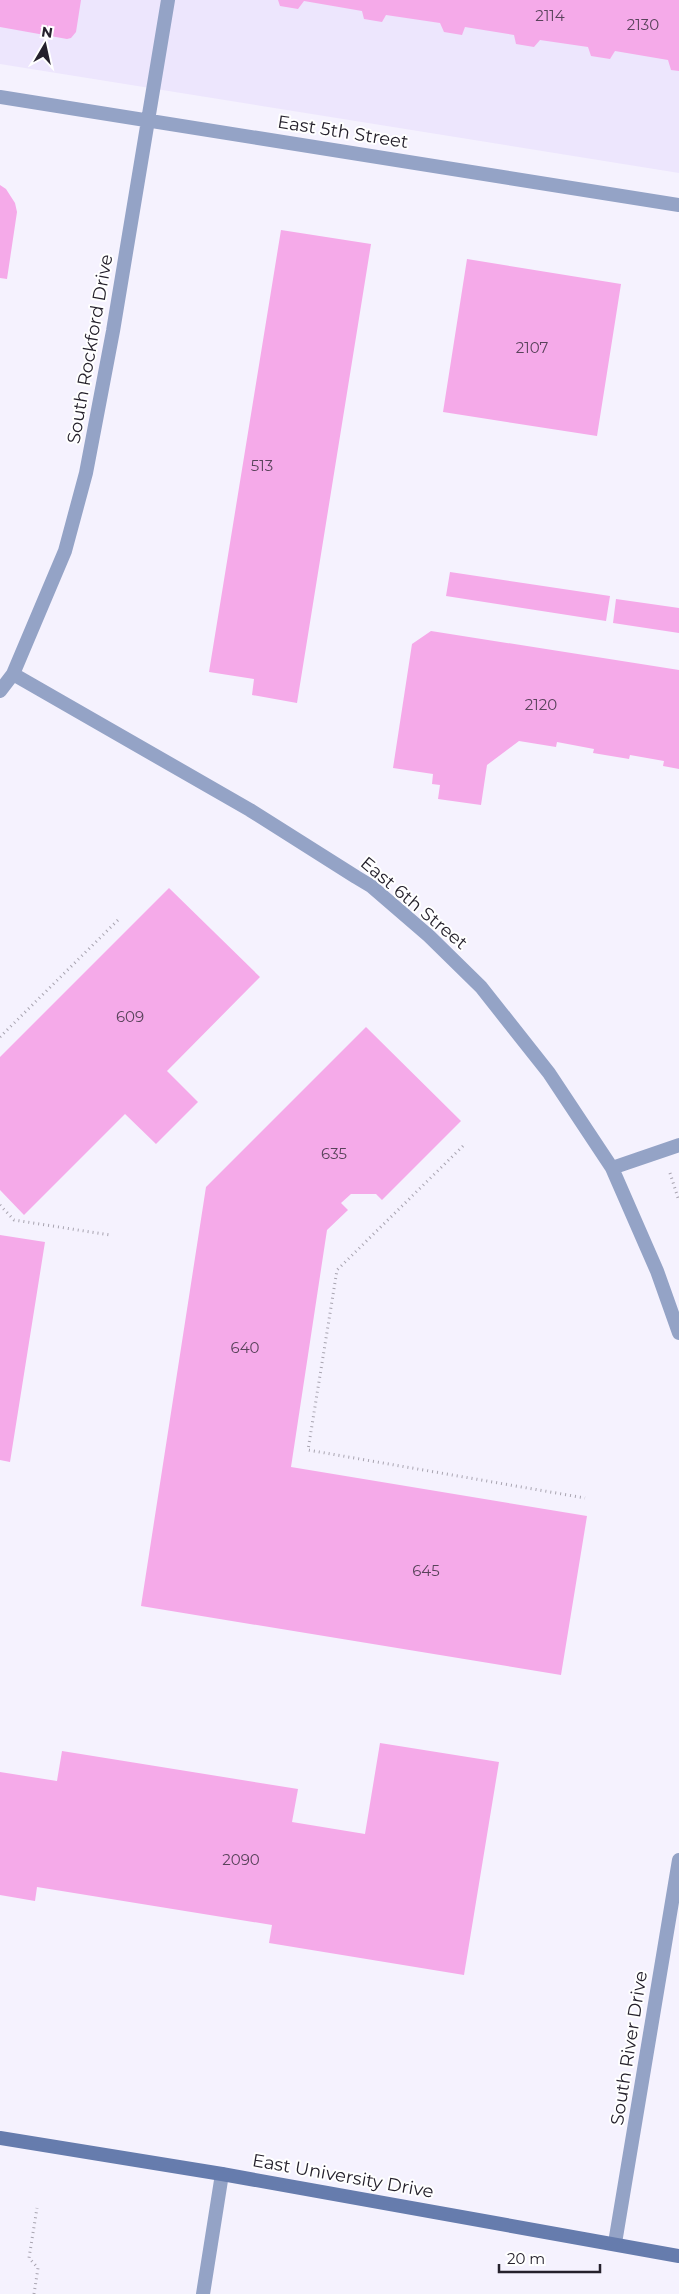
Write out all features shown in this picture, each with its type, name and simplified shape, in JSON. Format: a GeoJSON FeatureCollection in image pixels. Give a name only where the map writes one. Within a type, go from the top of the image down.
{"type":"FeatureCollection","features":[{"type":"Feature","properties":{"kind":"main road","name":"East University Drive"},"geometry":{"type":"LineString","coordinates":[[0,2138],[222,2174],[679,2256]]}},
{"type":"Feature","properties":{"kind":"street","name":"South Rockford Drive"},"geometry":{"type":"LineString","coordinates":[[0,691],[13,674],[65,551],[86,473],[113,331],[168,0]]}},
{"type":"Feature","properties":{"kind":"street","name":"East 5th Street"},"geometry":{"type":"LineString","coordinates":[[0,97],[679,205]]}},
{"type":"Feature","properties":{"kind":"street","name":"East 6th Street"},"geometry":{"type":"LineString","coordinates":[[13,674],[250,810],[370,886],[429,936],[481,987],[549,1074],[612,1168]]}},
{"type":"Feature","properties":{"kind":"street"},"geometry":{"type":"LineString","coordinates":[[679,1145],[612,1168],[657,1270],[679,1333]]}},
{"type":"Feature","properties":{"kind":"street","name":"South River Drive"},"geometry":{"type":"LineString","coordinates":[[615,2243],[679,1860]]}},
{"type":"Feature","properties":{"kind":"street"},"geometry":{"type":"LineString","coordinates":[[203,2294],[222,2174]]}},
{"type":"Feature","properties":{"kind":"path"},"geometry":{"type":"LineString","coordinates":[[0,1037],[119,919]]}},
{"type":"Feature","properties":{"kind":"path"},"geometry":{"type":"LineString","coordinates":[[463,1146],[337,1270],[308,1450],[586,1498]]}},
{"type":"Feature","properties":{"kind":"path"},"geometry":{"type":"LineString","coordinates":[[0,1205],[14,1220],[110,1236]]}},
{"type":"Feature","properties":{"kind":"path"},"geometry":{"type":"LineString","coordinates":[[34,2294],[38,2268],[29,2258],[37,2208]]}},
{"type":"Feature","properties":{"kind":"shaded area"},"geometry":{"type":"Polygon","coordinates":[[[0,0],[679,0],[679,173],[0,64],[0,0]]]}},
{"type":"Feature","properties":{"kind":"building"},"geometry":{"type":"Polygon","coordinates":[[[0,0],[81,0],[76,32],[71,38],[67,39],[0,27],[0,0]]]}},
{"type":"Feature","properties":{"kind":"building"},"geometry":{"type":"Polygon","coordinates":[[[278,0],[679,0],[679,71],[671,70],[668,60],[615,51],[610,59],[591,56],[588,47],[540,40],[534,47],[516,44],[514,35],[465,27],[462,35],[444,32],[440,23],[386,15],[382,22],[364,19],[362,11],[304,1],[298,9],[280,6],[278,0]]]}},
{"type":"Feature","properties":{"kind":"building"},"geometry":{"type":"Polygon","coordinates":[[[0,185],[6,189],[15,203],[17,212],[7,279],[0,278],[0,185]]]}},
{"type":"Feature","properties":{"kind":"building"},"geometry":{"type":"Polygon","coordinates":[[[281,230],[371,244],[297,703],[252,695],[254,679],[209,672],[281,230]]]}},
{"type":"Feature","properties":{"kind":"building"},"geometry":{"type":"Polygon","coordinates":[[[467,259],[621,284],[597,436],[443,412],[467,259]]]}},
{"type":"Feature","properties":{"kind":"building"},"geometry":{"type":"Polygon","coordinates":[[[450,572],[610,596],[606,621],[446,596],[450,572]]]}},
{"type":"Feature","properties":{"kind":"building"},"geometry":{"type":"Polygon","coordinates":[[[616,599],[679,608],[679,633],[613,623],[616,599]]]}},
{"type":"Feature","properties":{"kind":"building"},"geometry":{"type":"Polygon","coordinates":[[[431,631],[679,670],[679,769],[663,766],[664,761],[630,755],[629,759],[593,753],[594,749],[557,742],[556,747],[519,741],[487,765],[481,805],[438,799],[440,785],[432,784],[433,774],[393,768],[412,644],[431,631]]]}},
{"type":"Feature","properties":{"kind":"building"},"geometry":{"type":"Polygon","coordinates":[[[169,888],[260,977],[167,1071],[198,1102],[156,1144],[125,1114],[24,1215],[0,1190],[0,1057],[169,888]]]}},
{"type":"Feature","properties":{"kind":"building"},"geometry":{"type":"Polygon","coordinates":[[[366,1027],[461,1121],[382,1200],[376,1194],[351,1194],[341,1203],[348,1210],[327,1230],[291,1467],[587,1516],[561,1675],[141,1606],[206,1187],[366,1027]]]}},
{"type":"Feature","properties":{"kind":"building"},"geometry":{"type":"Polygon","coordinates":[[[0,1235],[45,1242],[10,1462],[0,1460],[0,1235]]]}},
{"type":"Feature","properties":{"kind":"building"},"geometry":{"type":"Polygon","coordinates":[[[380,1743],[499,1762],[464,1975],[269,1943],[272,1925],[37,1887],[35,1901],[0,1895],[0,1772],[57,1781],[62,1751],[298,1789],[292,1822],[365,1834],[380,1743]]]}}]}
